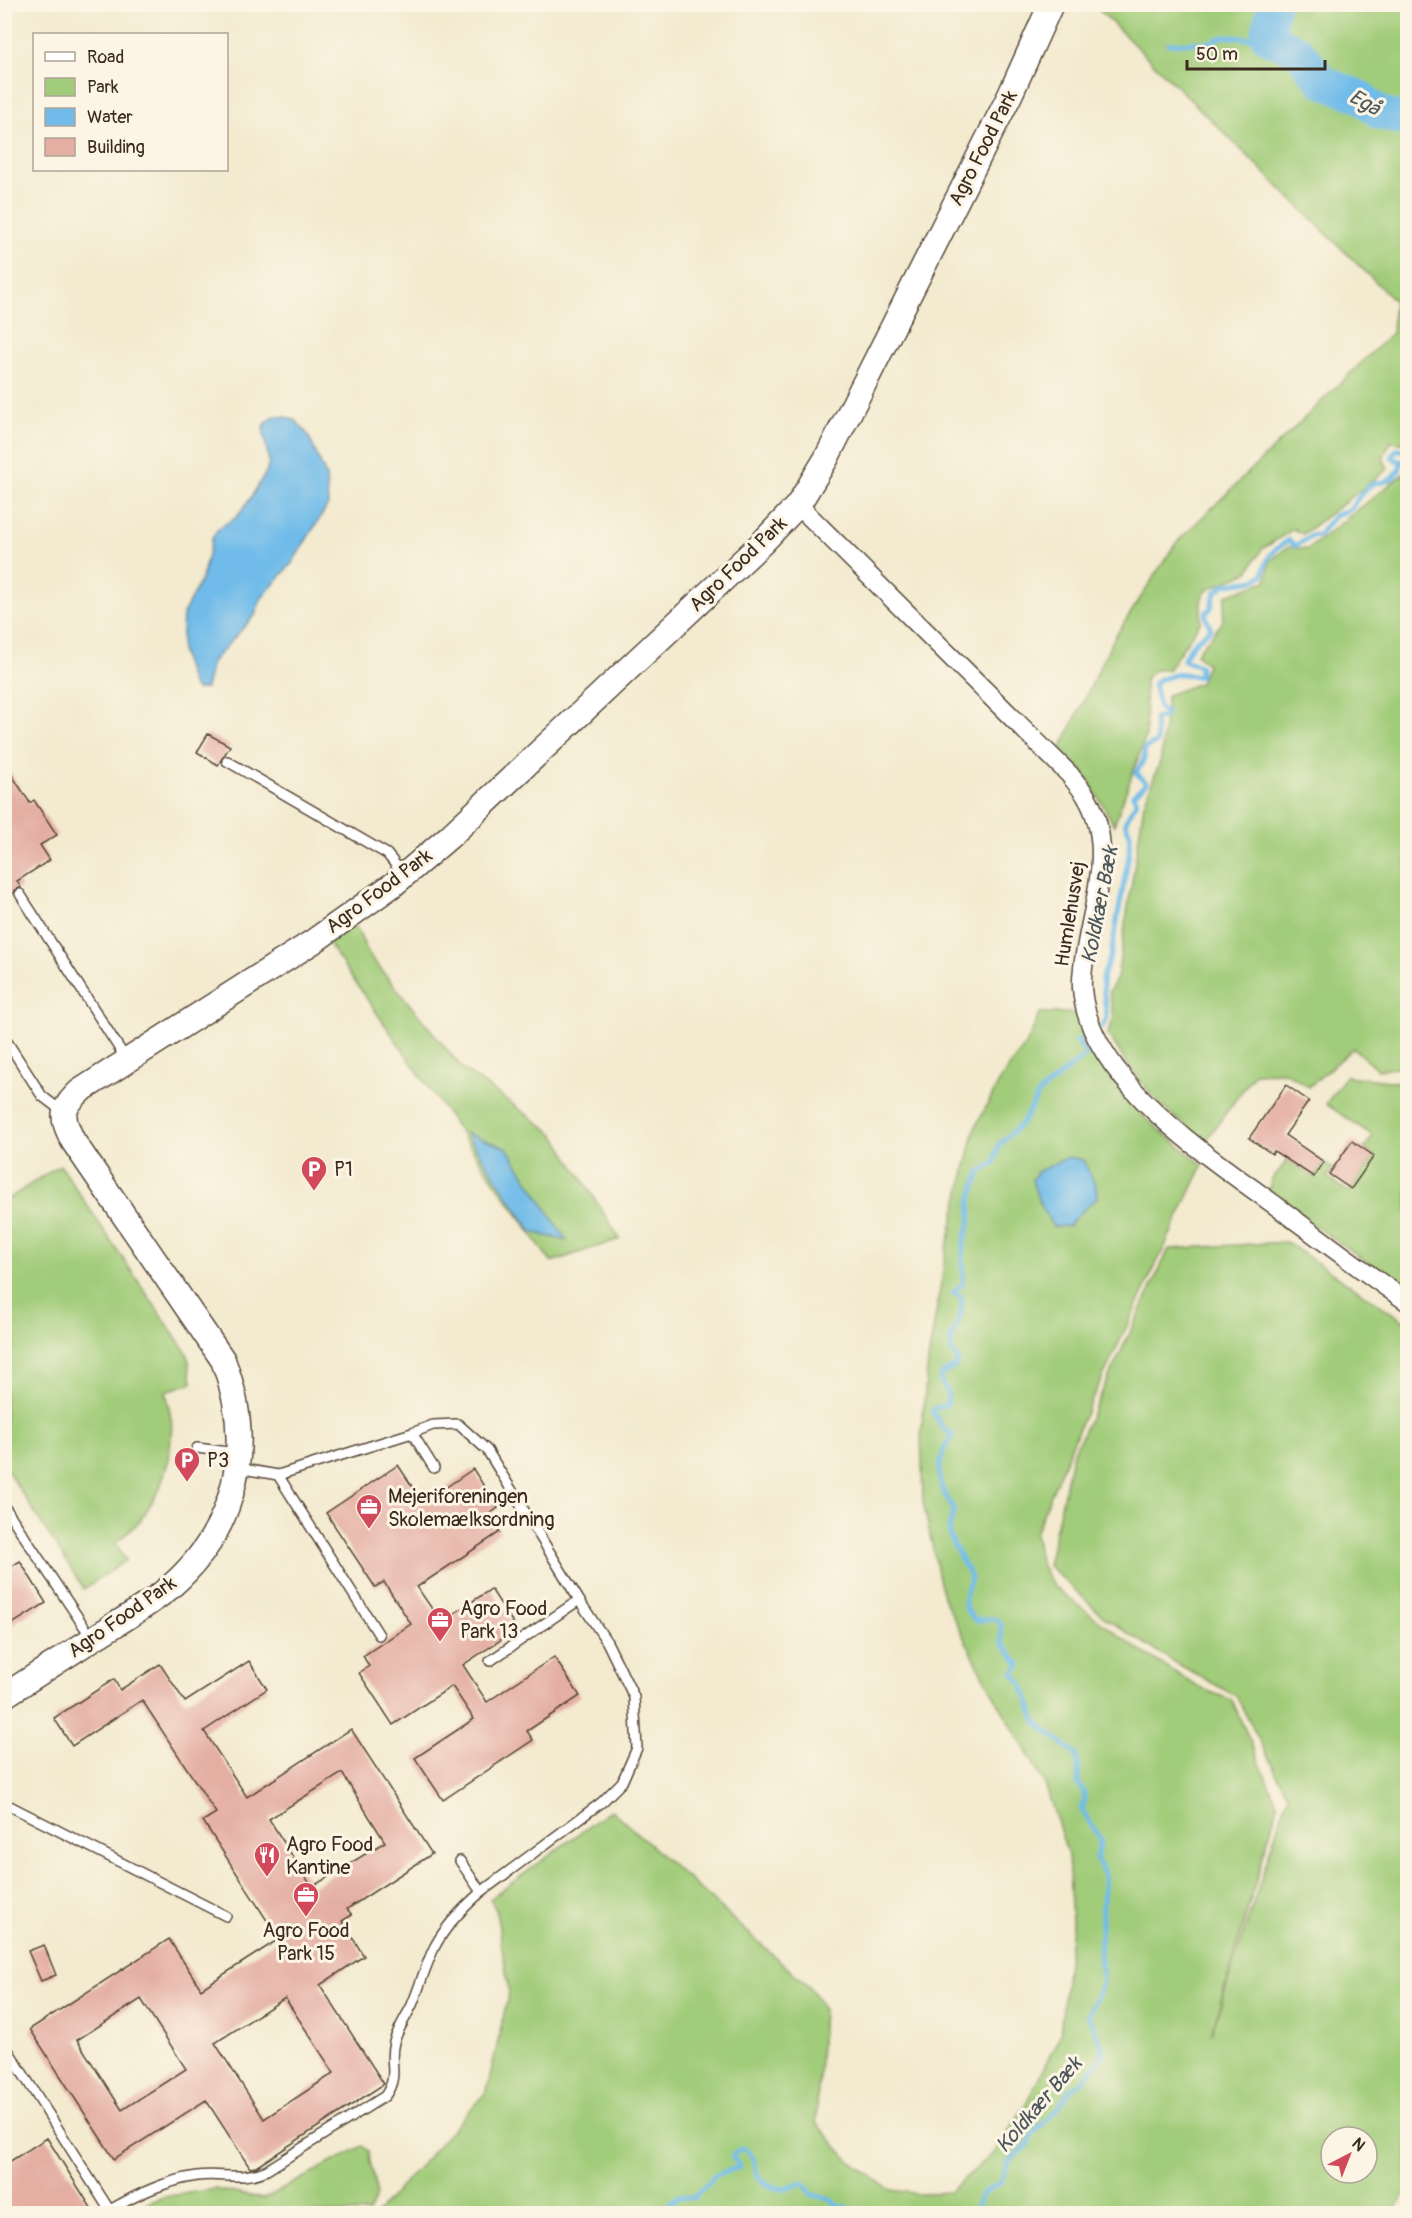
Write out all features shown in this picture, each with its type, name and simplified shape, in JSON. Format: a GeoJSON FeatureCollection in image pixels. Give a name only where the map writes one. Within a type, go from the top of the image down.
{"type":"FeatureCollection","features":[{"type":"Feature","properties":{"kind":"street","name":"Agro Food Park"},"geometry":{"type":"LineString","coordinates":[[4,1696],[145,1606],[169,1587],[207,1546],[229,1503],[237,1461],[237,1413],[233,1385],[223,1360],[73,1141],[65,1125],[63,1112],[69,1101],[80,1091],[314,941],[404,875],[449,837],[762,543],[798,505],[832,448],[1010,95],[1051,4]]}},
{"type":"Feature","properties":{"kind":"street","name":"Humlehusvej"},"geometry":{"type":"LineString","coordinates":[[798,505],[1070,775],[1087,796],[1098,824],[1102,846],[1101,871],[1083,966],[1082,988],[1090,1026],[1107,1057],[1121,1076],[1166,1122],[1203,1152],[1407,1302]]}},
{"type":"Feature","properties":{"kind":"lane"},"geometry":{"type":"LineString","coordinates":[[226,761],[387,854],[404,875]]}},
{"type":"Feature","properties":{"kind":"lane"},"geometry":{"type":"LineString","coordinates":[[20,894],[127,1061]]}},
{"type":"Feature","properties":{"kind":"lane"},"geometry":{"type":"LineString","coordinates":[[4,1037],[42,1096],[63,1112]]}},
{"type":"Feature","properties":{"kind":"lane"},"geometry":{"type":"LineString","coordinates":[[4,2044],[111,2212],[159,2184],[198,2176],[254,2176],[267,2170],[386,2096],[392,2087],[394,2078],[393,2046],[395,2039],[434,1947],[447,1926],[463,1907],[481,1892],[602,1802],[622,1782],[637,1749],[634,1697],[607,1642],[487,1450],[458,1424],[433,1425],[278,1475],[197,1448]]}},
{"type":"Feature","properties":{"kind":"lane"},"geometry":{"type":"LineString","coordinates":[[412,1433],[434,1468]]}},
{"type":"Feature","properties":{"kind":"lane"},"geometry":{"type":"LineString","coordinates":[[278,1475],[379,1635]]}},
{"type":"Feature","properties":{"kind":"lane"},"geometry":{"type":"LineString","coordinates":[[4,1506],[92,1639]]}},
{"type":"Feature","properties":{"kind":"lane"},"geometry":{"type":"LineString","coordinates":[[489,1661],[579,1600]]}},
{"type":"Feature","properties":{"kind":"lane"},"geometry":{"type":"LineString","coordinates":[[4,1803],[226,1916]]}},
{"type":"Feature","properties":{"kind":"lane"},"geometry":{"type":"LineString","coordinates":[[460,1861],[481,1892]]}},
{"type":"Feature","properties":{"kind":"green space"},"geometry":{"type":"Polygon","coordinates":[[[1094,5],[1408,5],[1407,444],[1391,442],[1383,457],[1388,469],[1303,534],[1293,529],[1262,549],[1248,572],[1207,590],[1201,600],[1201,621],[1168,670],[1154,670],[1145,679],[1146,736],[1114,825],[1084,772],[1060,750],[1113,640],[1176,543],[1392,333],[1394,300],[1094,5]]]}},
{"type":"Feature","properties":{"kind":"green space"},"geometry":{"type":"Polygon","coordinates":[[[1407,471],[1407,1066],[1378,1070],[1353,1048],[1309,1087],[1285,1072],[1255,1073],[1205,1142],[1159,1104],[1127,1064],[1108,1034],[1114,1017],[1109,992],[1117,978],[1144,804],[1161,759],[1167,695],[1200,683],[1207,664],[1196,654],[1222,623],[1226,595],[1266,581],[1270,561],[1288,547],[1308,549],[1407,471]]]}},
{"type":"Feature","properties":{"kind":"green space"},"geometry":{"type":"Polygon","coordinates":[[[356,927],[369,955],[463,1069],[554,1134],[620,1239],[551,1262],[332,949],[329,942],[346,929],[356,927]]]}},
{"type":"Feature","properties":{"kind":"green space"},"geometry":{"type":"Polygon","coordinates":[[[1040,1013],[1076,1013],[1092,1054],[1145,1118],[1203,1165],[1082,1421],[1035,1533],[1040,1562],[1053,1586],[1136,1648],[1200,1688],[1232,1700],[1278,1805],[1211,2035],[1288,1795],[1236,1696],[1169,1659],[1105,1618],[1048,1565],[1072,1456],[1169,1249],[1286,1242],[1407,1323],[1407,2189],[1393,2214],[376,2214],[487,2091],[509,1991],[496,1910],[490,1899],[611,1810],[810,1988],[818,1998],[823,2010],[816,2123],[850,2161],[891,2190],[920,2194],[949,2192],[995,2152],[1023,2109],[1060,2035],[1072,1924],[1068,1855],[1045,1784],[991,1690],[943,1597],[923,1502],[921,1433],[928,1361],[947,1247],[975,1128],[1001,1079],[1028,1041],[1040,1013]]]}},
{"type":"Feature","properties":{"kind":"green space"},"geometry":{"type":"Polygon","coordinates":[[[1346,1076],[1407,1083],[1407,1290],[1268,1193],[1272,1179],[1288,1160],[1314,1177],[1325,1163],[1333,1169],[1327,1177],[1349,1192],[1374,1156],[1364,1148],[1373,1136],[1326,1104],[1346,1076]]]}},
{"type":"Feature","properties":{"kind":"green space"},"geometry":{"type":"Polygon","coordinates":[[[60,1165],[188,1355],[192,1383],[166,1391],[172,1425],[169,1459],[159,1491],[140,1521],[115,1544],[126,1560],[84,1589],[5,1467],[5,1201],[60,1165]]]}},
{"type":"Feature","properties":{"kind":"green space"},"geometry":{"type":"Polygon","coordinates":[[[362,2146],[368,2151],[377,2196],[368,2213],[138,2213],[145,2204],[163,2197],[215,2189],[264,2199],[362,2146]]]}},
{"type":"Feature","properties":{"kind":"water"},"geometry":{"type":"Polygon","coordinates":[[[275,416],[296,421],[308,435],[326,476],[328,505],[292,563],[261,599],[255,615],[212,662],[206,688],[196,690],[181,651],[183,614],[202,578],[213,536],[219,528],[237,517],[267,471],[269,462],[263,428],[275,416]]]}},
{"type":"Feature","properties":{"kind":"water"},"geometry":{"type":"Polygon","coordinates":[[[466,1133],[507,1148],[567,1241],[532,1232],[466,1133]]]}},
{"type":"Feature","properties":{"kind":"water"},"geometry":{"type":"Polygon","coordinates":[[[1068,1157],[1083,1160],[1096,1186],[1097,1197],[1069,1226],[1053,1227],[1038,1199],[1032,1180],[1037,1172],[1068,1157]]]}},
{"type":"Feature","properties":{"kind":"building"},"geometry":{"type":"Polygon","coordinates":[[[208,734],[230,746],[218,765],[197,752],[208,734]]]}},
{"type":"Feature","properties":{"kind":"building"},"geometry":{"type":"Polygon","coordinates":[[[4,763],[30,803],[34,800],[57,835],[40,845],[50,860],[17,881],[21,888],[16,889],[4,899],[4,763]]]}},
{"type":"Feature","properties":{"kind":"building"},"geometry":{"type":"Polygon","coordinates":[[[1286,1085],[1309,1101],[1285,1135],[1324,1162],[1314,1177],[1274,1151],[1272,1154],[1249,1138],[1286,1085]]]}},
{"type":"Feature","properties":{"kind":"building"},"geometry":{"type":"Polygon","coordinates":[[[1352,1141],[1374,1156],[1351,1189],[1329,1174],[1352,1141]]]}},
{"type":"Feature","properties":{"kind":"building","name":"Agro Food Park 13"},"geometry":{"type":"Polygon","coordinates":[[[398,1465],[423,1503],[473,1469],[498,1508],[488,1515],[500,1532],[417,1587],[441,1622],[491,1589],[517,1629],[463,1665],[487,1702],[554,1657],[580,1696],[527,1731],[533,1740],[443,1800],[415,1758],[474,1719],[452,1686],[393,1725],[359,1673],[369,1666],[363,1656],[411,1624],[384,1582],[375,1587],[326,1513],[398,1465]]]}},
{"type":"Feature","properties":{"kind":"building"},"geometry":{"type":"Polygon","coordinates":[[[20,1561],[46,1603],[4,1629],[4,1571],[20,1561]]]}},
{"type":"Feature","properties":{"kind":"building","name":"Agro Food Park 15"},"geometry":{"type":"Polygon","coordinates":[[[249,1661],[267,1689],[204,1731],[247,1797],[351,1729],[432,1854],[347,1909],[352,1915],[342,1921],[364,1956],[320,1985],[384,2084],[256,2167],[250,2168],[206,2100],[114,2159],[30,2029],[169,1939],[201,1989],[279,1939],[203,1821],[216,1813],[142,1700],[72,1746],[54,1718],[114,1679],[120,1690],[160,1664],[185,1702],[249,1661]],[[342,1773],[269,1819],[312,1887],[385,1842],[342,1773]],[[285,1998],[215,2043],[264,2119],[334,2073],[285,1998]],[[141,1999],[77,2040],[122,2110],[186,2069],[141,1999]]]}},
{"type":"Feature","properties":{"kind":"building"},"geometry":{"type":"Polygon","coordinates":[[[44,1945],[56,1975],[41,1981],[28,1951],[44,1945]]]}},
{"type":"Feature","properties":{"kind":"building"},"geometry":{"type":"Polygon","coordinates":[[[47,2138],[95,2214],[4,2214],[4,2165],[47,2138]]]}},
{"type":"Feature","properties":{"kind":"waterway","name":"Egå"},"geometry":{"type":"LineString","coordinates":[[1274,4],[1267,37],[1299,52],[1323,82],[1361,97],[1380,113],[1408,121]]}},
{"type":"Feature","properties":{"kind":"waterway"},"geometry":{"type":"LineString","coordinates":[[1168,44],[1210,42],[1224,36],[1252,39],[1267,37]]}},
{"type":"Feature","properties":{"kind":"waterway","name":"Koldkær Bæk"},"geometry":{"type":"LineString","coordinates":[[1102,1027],[1107,1018],[1102,979],[1111,954],[1129,854],[1130,834],[1125,822],[1137,801],[1133,795],[1147,783],[1136,773],[1144,759],[1145,748],[1157,742],[1155,718],[1164,717],[1167,712],[1160,709],[1154,684],[1159,679],[1177,674],[1200,676],[1200,666],[1184,660],[1191,646],[1211,629],[1206,613],[1211,608],[1215,593],[1224,585],[1255,580],[1263,575],[1266,562],[1279,547],[1289,540],[1295,546],[1311,536],[1319,535],[1334,516],[1351,509],[1361,494],[1371,485],[1388,481],[1394,477],[1402,461],[1392,457],[1396,450],[1408,450]]}},
{"type":"Feature","properties":{"kind":"waterway","name":"Koldkær Bæk"},"geometry":{"type":"LineString","coordinates":[[967,2214],[976,2208],[982,2195],[1000,2183],[1008,2162],[1029,2144],[1031,2136],[1057,2109],[1072,2088],[1081,2083],[1103,2057],[1101,2043],[1088,2015],[1102,1980],[1099,1955],[1105,1875],[1096,1858],[1101,1840],[1082,1810],[1085,1796],[1078,1784],[1076,1756],[1036,1721],[1023,1685],[1013,1673],[1020,1665],[1002,1643],[1001,1624],[996,1619],[975,1620],[966,1609],[965,1600],[971,1578],[952,1542],[949,1528],[954,1510],[941,1487],[939,1472],[946,1445],[953,1434],[944,1430],[933,1412],[935,1408],[948,1403],[947,1392],[940,1381],[942,1374],[956,1366],[958,1360],[951,1350],[950,1339],[959,1318],[962,1301],[961,1296],[953,1293],[963,1283],[963,1246],[971,1218],[970,1202],[980,1172],[994,1163],[999,1145],[1023,1122],[1040,1092],[1087,1054],[1077,1042],[1083,1038]]}},
{"type":"Feature","properties":{"kind":"waterway","name":"Koldkær Bæk"},"geometry":{"type":"LineString","coordinates":[[680,2214],[670,2203],[679,2196],[693,2198],[716,2175],[739,2167],[733,2158],[734,2153],[742,2148],[752,2156],[758,2176],[765,2183],[784,2189],[803,2182],[812,2195],[832,2199],[839,2207],[846,2207],[857,2214]]}},
{"type":"Feature","properties":{"kind":"place","name":"P1"},"geometry":{"type":"Point","coordinates":[314,1192]}},
{"type":"Feature","properties":{"kind":"place","name":"P3"},"geometry":{"type":"Point","coordinates":[187,1483]}},
{"type":"Feature","properties":{"kind":"place","name":"Mejeriforeningen Skolemælksordning"},"geometry":{"type":"Point","coordinates":[369,1530]}},
{"type":"Feature","properties":{"kind":"place","name":"Agro Food Park 13"},"geometry":{"type":"Point","coordinates":[440,1643]}},
{"type":"Feature","properties":{"kind":"place","name":"Agro Food Kantine"},"geometry":{"type":"Point","coordinates":[267,1878]}},
{"type":"Feature","properties":{"kind":"place","name":"Agro Food Park 15"},"geometry":{"type":"Point","coordinates":[306,1918]}}]}
